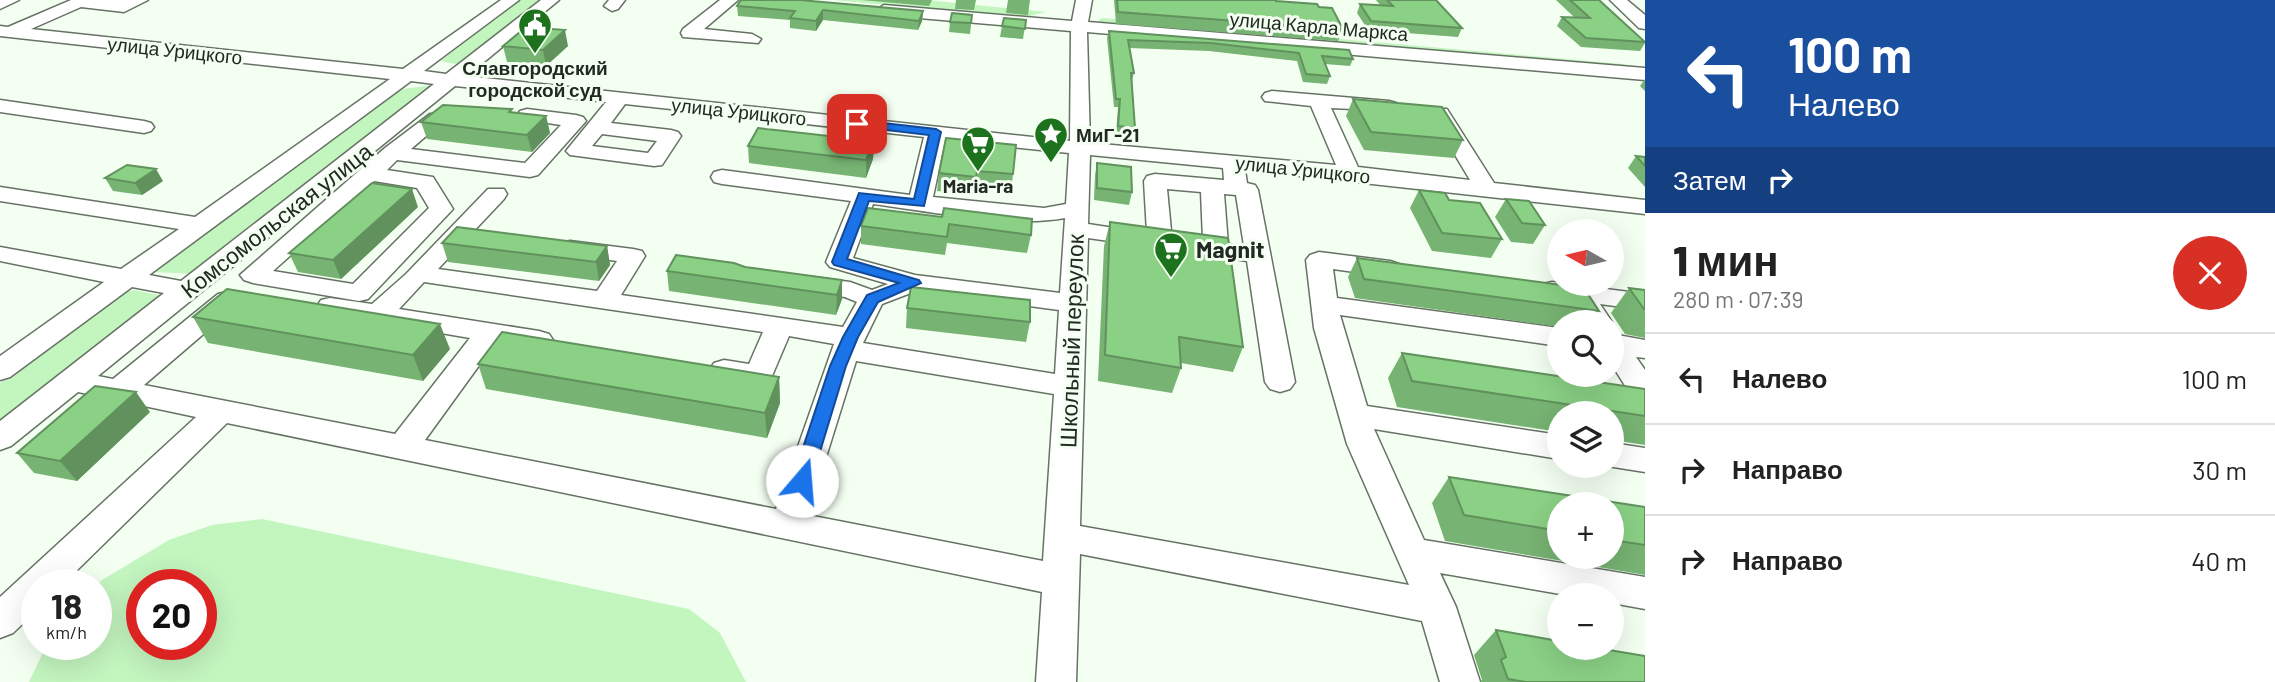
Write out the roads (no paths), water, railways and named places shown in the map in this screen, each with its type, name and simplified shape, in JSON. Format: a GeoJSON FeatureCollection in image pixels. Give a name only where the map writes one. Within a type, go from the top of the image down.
{"type":"FeatureCollection","features":[{"type":"Feature","properties":{"kind":"street"},"geometry":{"type":"LineString","coordinates":[[0,4],[11,0]]}},
{"type":"Feature","properties":{"kind":"street"},"geometry":{"type":"LineString","coordinates":[[5,31],[81,1],[124,7],[140,0]]}},
{"type":"Feature","properties":{"kind":"street","name":"Комсомольская улица"},"geometry":{"type":"LineString","coordinates":[[0,370],[511,0]]}},
{"type":"Feature","properties":{"kind":"street","name":"Комсомольская улица"},"geometry":{"type":"LineString","coordinates":[[0,438],[551,0]]}},
{"type":"Feature","properties":{"kind":"street"},"geometry":{"type":"LineString","coordinates":[[730,0],[689,33],[752,39]]}},
{"type":"Feature","properties":{"kind":"street","name":"улица Карла Маркса"},"geometry":{"type":"LineString","coordinates":[[942,0],[1645,61]]}},
{"type":"Feature","properties":{"kind":"street"},"geometry":{"type":"LineString","coordinates":[[1618,0],[1645,24]]}},
{"type":"Feature","properties":{"kind":"street","name":"улица Карла Маркса"},"geometry":{"type":"LineString","coordinates":[[862,8],[1082,13],[1645,74]]}},
{"type":"Feature","properties":{"kind":"street","name":"Школьный переулок"},"geometry":{"type":"LineString","coordinates":[[1056,682],[1080,148],[1082,13]]}},
{"type":"Feature","properties":{"kind":"street","name":"улица Урицкого"},"geometry":{"type":"LineString","coordinates":[[5,31],[1080,148],[1350,173],[1645,207]]}},
{"type":"Feature","properties":{"kind":"street"},"geometry":{"type":"LineString","coordinates":[[527,115],[552,91]]}},
{"type":"Feature","properties":{"kind":"street"},"geometry":{"type":"LineString","coordinates":[[1272,97],[1440,113],[1487,189]]}},
{"type":"Feature","properties":{"kind":"street"},"geometry":{"type":"LineString","coordinates":[[620,98],[577,150],[654,160]]}},
{"type":"Feature","properties":{"kind":"street"},"geometry":{"type":"LineString","coordinates":[[1318,101],[1350,173]]}},
{"type":"Feature","properties":{"kind":"street"},"geometry":{"type":"LineString","coordinates":[[0,106],[144,127]]}},
{"type":"Feature","properties":{"kind":"street"},"geometry":{"type":"LineString","coordinates":[[451,106],[393,153],[530,170],[576,121],[502,112]]}},
{"type":"Feature","properties":{"kind":"street"},"geometry":{"type":"LineString","coordinates":[[597,127],[671,136],[639,183]]}},
{"type":"Feature","properties":{"kind":"street"},"geometry":{"type":"LineString","coordinates":[[920,204],[936,132]]}},
{"type":"Feature","properties":{"kind":"street"},"geometry":{"type":"LineString","coordinates":[[387,159],[253,275],[359,293],[441,209],[425,182]]}},
{"type":"Feature","properties":{"kind":"street"},"geometry":{"type":"LineString","coordinates":[[425,182],[449,160]]}},
{"type":"Feature","properties":{"kind":"street"},"geometry":{"type":"LineString","coordinates":[[1216,249],[1224,187],[1233,162]]}},
{"type":"Feature","properties":{"kind":"street"},"geometry":{"type":"LineString","coordinates":[[369,174],[425,182]]}},
{"type":"Feature","properties":{"kind":"street"},"geometry":{"type":"LineString","coordinates":[[722,177],[920,204],[1076,219],[1160,241],[1258,256]]}},
{"type":"Feature","properties":{"kind":"street"},"geometry":{"type":"LineString","coordinates":[[1160,241],[1155,181],[1247,190],[1280,382]]}},
{"type":"Feature","properties":{"kind":"street"},"geometry":{"type":"LineString","coordinates":[[0,194],[201,225]]}},
{"type":"Feature","properties":{"kind":"street"},"geometry":{"type":"LineString","coordinates":[[496,194],[419,274],[779,326],[848,344],[1068,386]]}},
{"type":"Feature","properties":{"kind":"street"},"geometry":{"type":"LineString","coordinates":[[864,196],[839,262],[914,283],[1072,303]]}},
{"type":"Feature","properties":{"kind":"street"},"geometry":{"type":"LineString","coordinates":[[542,244],[633,256],[604,300]]}},
{"type":"Feature","properties":{"kind":"street"},"geometry":{"type":"LineString","coordinates":[[0,254],[188,290]]}},
{"type":"Feature","properties":{"kind":"street"},"geometry":{"type":"LineString","coordinates":[[1415,272],[1319,260],[1328,328],[1363,444],[1437,607],[1460,682]]}},
{"type":"Feature","properties":{"kind":"street"},"geometry":{"type":"LineString","coordinates":[[378,314],[412,279]]}},
{"type":"Feature","properties":{"kind":"street"},"geometry":{"type":"LineString","coordinates":[[786,281],[850,290],[872,299]]}},
{"type":"Feature","properties":{"kind":"street"},"geometry":{"type":"LineString","coordinates":[[787,527],[848,344],[872,299],[914,283]]}},
{"type":"Feature","properties":{"kind":"street"},"geometry":{"type":"LineString","coordinates":[[1624,283],[1645,283]]}},
{"type":"Feature","properties":{"kind":"street"},"geometry":{"type":"LineString","coordinates":[[1524,286],[1547,289]]}},
{"type":"Feature","properties":{"kind":"street"},"geometry":{"type":"LineString","coordinates":[[119,390],[238,291],[570,345]]}},
{"type":"Feature","properties":{"kind":"street"},"geometry":{"type":"LineString","coordinates":[[1601,296],[1645,302]]}},
{"type":"Feature","properties":{"kind":"street"},"geometry":{"type":"LineString","coordinates":[[1325,305],[1547,335]]}},
{"type":"Feature","properties":{"kind":"street"},"geometry":{"type":"LineString","coordinates":[[692,365],[760,376],[779,326]]}},
{"type":"Feature","properties":{"kind":"street"},"geometry":{"type":"LineString","coordinates":[[401,449],[489,332]]}},
{"type":"Feature","properties":{"kind":"street"},"geometry":{"type":"LineString","coordinates":[[1624,343],[1645,349]]}},
{"type":"Feature","properties":{"kind":"street"},"geometry":{"type":"LineString","coordinates":[[1624,362],[1645,393]]}},
{"type":"Feature","properties":{"kind":"street"},"geometry":{"type":"LineString","coordinates":[[73,381],[1060,580]]}},
{"type":"Feature","properties":{"kind":"street"},"geometry":{"type":"LineString","coordinates":[[55,569],[221,411]]}},
{"type":"Feature","properties":{"kind":"street"},"geometry":{"type":"LineString","coordinates":[[1354,415],[1547,445]]}},
{"type":"Feature","properties":{"kind":"street"},"geometry":{"type":"LineString","coordinates":[[1624,457],[1645,460]]}},
{"type":"Feature","properties":{"kind":"street"},"geometry":{"type":"LineString","coordinates":[[1064,537],[1437,607]]}},
{"type":"Feature","properties":{"kind":"street"},"geometry":{"type":"LineString","coordinates":[[1413,554],[1645,593]]}},
{"type":"Feature","properties":{"kind":"street"},"geometry":{"type":"LineString","coordinates":[[0,621],[21,601]]}},
{"type":"Feature","properties":{"kind":"place","name":"Славгородский городской суд"},"geometry":{"type":"Point","coordinates":[535,55]}},
{"type":"Feature","properties":{"kind":"place","name":"МиГ-21"},"geometry":{"type":"Point","coordinates":[1051,164]}},
{"type":"Feature","properties":{"kind":"place","name":"Maria-ra"},"geometry":{"type":"Point","coordinates":[978,173]}},
{"type":"Feature","properties":{"kind":"place","name":"Magnit"},"geometry":{"type":"Point","coordinates":[1171,279]}}]}
